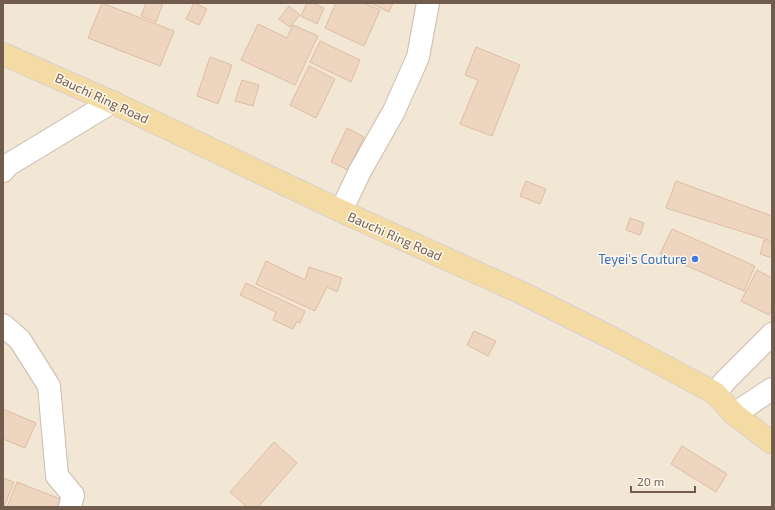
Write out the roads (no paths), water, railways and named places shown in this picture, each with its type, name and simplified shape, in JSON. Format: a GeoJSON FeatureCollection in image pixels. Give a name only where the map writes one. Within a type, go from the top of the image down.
{"type":"FeatureCollection","features":[{"type":"Feature","properties":{"kind":"main road","name":"Bauchi Ring Road"},"geometry":{"type":"LineString","coordinates":[[3,54],[112,102],[341,211],[522,293],[614,339],[715,394],[734,414],[772,443]]}},
{"type":"Feature","properties":{"kind":"street"},"geometry":{"type":"LineString","coordinates":[[341,211],[360,171],[394,111],[418,57],[428,3]]}},
{"type":"Feature","properties":{"kind":"street"},"geometry":{"type":"LineString","coordinates":[[3,171],[8,165],[112,102]]}},
{"type":"Feature","properties":{"kind":"street"},"geometry":{"type":"LineString","coordinates":[[3,325],[20,340],[49,386],[57,476],[73,495],[70,507]]}},
{"type":"Feature","properties":{"kind":"street"},"geometry":{"type":"LineString","coordinates":[[715,394],[726,380],[772,334]]}},
{"type":"Feature","properties":{"kind":"street"},"geometry":{"type":"LineString","coordinates":[[734,414],[772,389]]}},
{"type":"Feature","properties":{"kind":"place","name":"Teyei's Couture"},"geometry":{"type":"Point","coordinates":[695,259]}}]}
